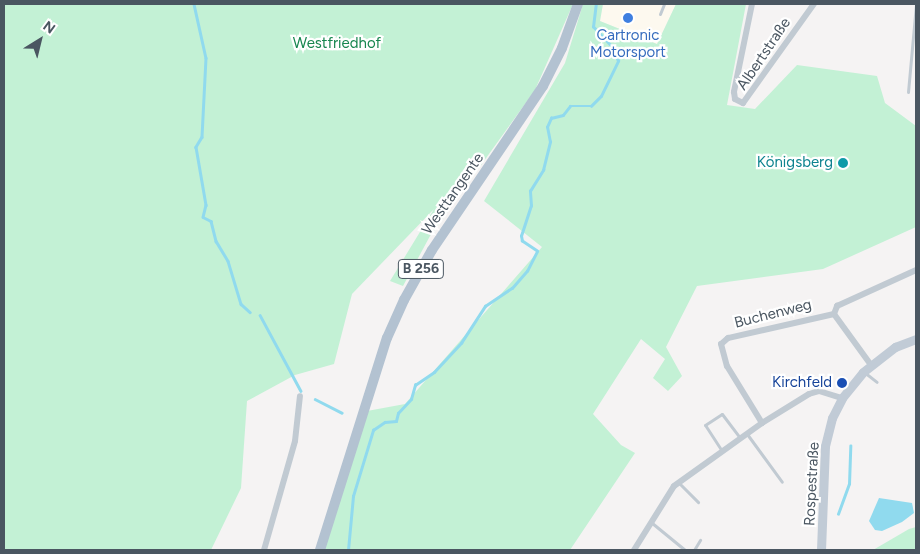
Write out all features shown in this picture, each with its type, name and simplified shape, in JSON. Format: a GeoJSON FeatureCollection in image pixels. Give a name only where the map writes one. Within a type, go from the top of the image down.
{"type":"FeatureCollection","features":[{"type":"Feature","properties":{"kind":"main road","name":"Westtangente"},"geometry":{"type":"LineString","coordinates":[[320,550],[387,338],[404,300],[432,250],[543,86],[562,48],[578,4]]}},
{"type":"Feature","properties":{"kind":"street","name":"Albertstraße"},"geometry":{"type":"LineString","coordinates":[[752,4],[734,92],[735,99],[743,103],[752,95],[814,4]]}},
{"type":"Feature","properties":{"kind":"street","name":"Buchenweg"},"geometry":{"type":"LineString","coordinates":[[834,314],[837,306],[916,270]]}},
{"type":"Feature","properties":{"kind":"street","name":"Buchenweg"},"geometry":{"type":"LineString","coordinates":[[762,423],[727,366],[721,344],[728,338],[834,314]]}},
{"type":"Feature","properties":{"kind":"street","name":"Buchenweg"},"geometry":{"type":"LineString","coordinates":[[834,314],[871,365]]}},
{"type":"Feature","properties":{"kind":"street","name":"Rospestraße"},"geometry":{"type":"LineString","coordinates":[[821,550],[825,446],[832,418],[842,398],[863,372],[895,347],[916,339]]}},
{"type":"Feature","properties":{"kind":"street"},"geometry":{"type":"LineString","coordinates":[[634,550],[679,483],[722,451],[808,394],[819,391],[842,398]]}},
{"type":"Feature","properties":{"kind":"street"},"geometry":{"type":"LineString","coordinates":[[264,550],[295,441],[300,396]]}},
{"type":"Feature","properties":{"kind":"lane"},"geometry":{"type":"LineString","coordinates":[[660,14],[664,4]]}},
{"type":"Feature","properties":{"kind":"lane"},"geometry":{"type":"LineString","coordinates":[[908,92],[916,4]]}},
{"type":"Feature","properties":{"kind":"lane"},"geometry":{"type":"LineString","coordinates":[[863,372],[877,382]]}},
{"type":"Feature","properties":{"kind":"lane"},"geometry":{"type":"LineString","coordinates":[[722,451],[705,426],[722,414],[740,438]]}},
{"type":"Feature","properties":{"kind":"lane"},"geometry":{"type":"LineString","coordinates":[[746,434],[782,482]]}},
{"type":"Feature","properties":{"kind":"lane"},"geometry":{"type":"LineString","coordinates":[[679,483],[698,502]]}},
{"type":"Feature","properties":{"kind":"lane"},"geometry":{"type":"LineString","coordinates":[[651,522],[685,550]]}},
{"type":"Feature","properties":{"kind":"lane"},"geometry":{"type":"LineString","coordinates":[[694,550],[700,540]]}},
{"type":"Feature","properties":{"kind":"shaded area"},"geometry":{"type":"Polygon","coordinates":[[[603,4],[676,4],[657,44],[600,21],[603,4]]]}},
{"type":"Feature","properties":{"kind":"green space","name":"Westfriedhof"},"geometry":{"type":"Polygon","coordinates":[[[4,4],[573,4],[535,90],[430,236],[403,286],[390,281],[434,209],[352,294],[334,364],[295,375],[247,401],[241,488],[211,550],[4,550],[4,4]]]}},
{"type":"Feature","properties":{"kind":"green space"},"geometry":{"type":"Polygon","coordinates":[[[583,4],[603,4],[600,21],[657,44],[676,4],[746,4],[727,105],[755,109],[797,65],[877,76],[885,103],[916,126],[916,227],[823,269],[697,286],[666,347],[682,376],[668,391],[653,378],[665,359],[641,339],[593,414],[621,445],[635,453],[570,550],[322,550],[367,411],[405,404],[542,247],[484,201],[565,63],[583,4]]]}},
{"type":"Feature","properties":{"kind":"green space"},"geometry":{"type":"Polygon","coordinates":[[[916,527],[916,550],[873,550],[909,529],[916,527]]]}},
{"type":"Feature","properties":{"kind":"water"},"geometry":{"type":"Polygon","coordinates":[[[879,498],[912,503],[914,513],[902,522],[882,531],[875,530],[869,521],[879,498]]]}},
{"type":"Feature","properties":{"kind":"waterway"},"geometry":{"type":"LineString","coordinates":[[194,4],[206,58],[202,137],[196,147],[206,205],[203,217],[211,221],[216,241],[228,261],[241,304],[250,312]]}},
{"type":"Feature","properties":{"kind":"waterway"},"geometry":{"type":"LineString","coordinates":[[348,550],[353,496],[373,430],[385,422],[396,421],[398,413],[411,399],[415,385],[434,372],[461,343],[485,306],[512,288],[527,271],[537,251],[522,241],[521,236],[531,206],[530,191],[543,170],[550,142],[547,127],[551,118],[563,115],[570,106],[591,106],[601,96],[618,61],[611,46],[593,27],[596,4]]}},
{"type":"Feature","properties":{"kind":"waterway"},"geometry":{"type":"LineString","coordinates":[[260,315],[301,391]]}},
{"type":"Feature","properties":{"kind":"waterway"},"geometry":{"type":"LineString","coordinates":[[315,399],[342,413]]}},
{"type":"Feature","properties":{"kind":"waterway"},"geometry":{"type":"LineString","coordinates":[[838,514],[849,484],[850,446]]}},
{"type":"Feature","properties":{"kind":"place","name":"Cartronic Motorsport"},"geometry":{"type":"Point","coordinates":[628,18]}},
{"type":"Feature","properties":{"kind":"place","name":"Königsberg"},"geometry":{"type":"Point","coordinates":[843,163]}},
{"type":"Feature","properties":{"kind":"place","name":"Kirchfeld"},"geometry":{"type":"Point","coordinates":[842,383]}}]}
